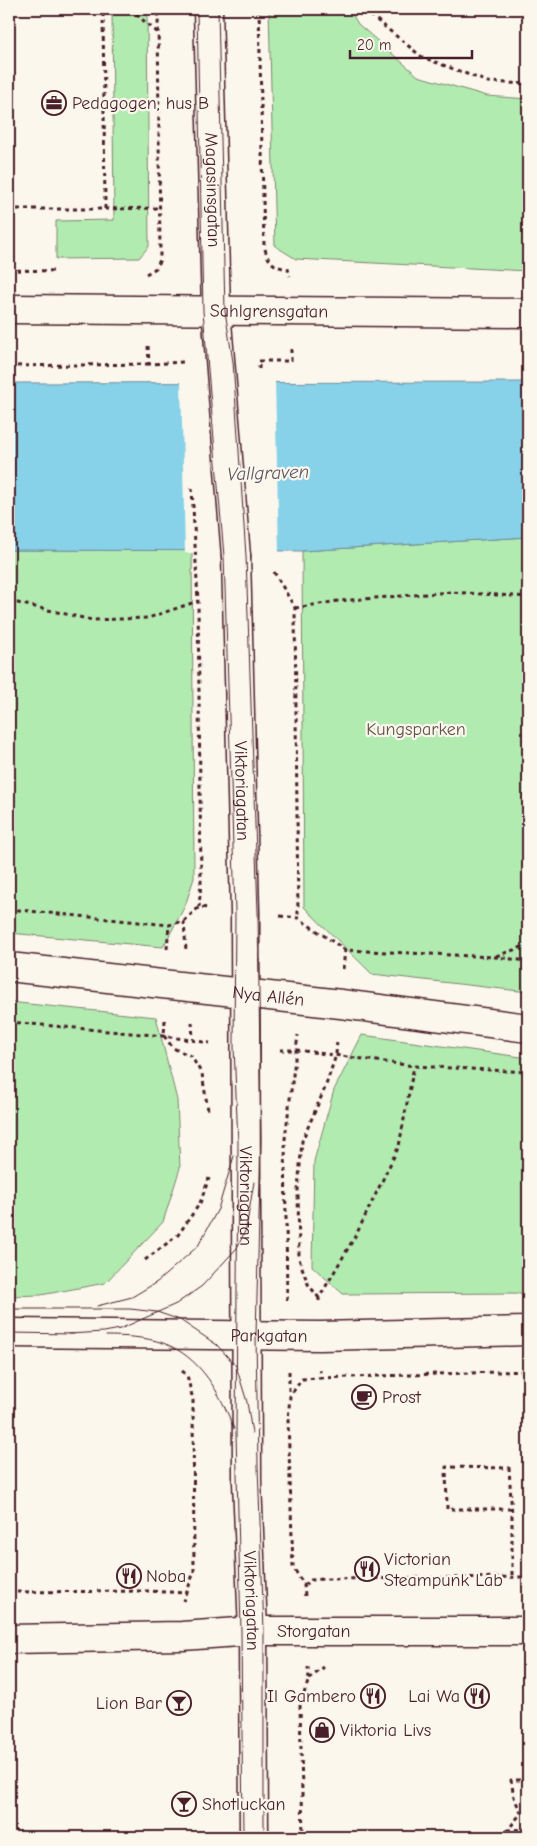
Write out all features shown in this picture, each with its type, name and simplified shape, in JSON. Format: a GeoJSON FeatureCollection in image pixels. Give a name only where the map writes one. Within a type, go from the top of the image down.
{"type":"FeatureCollection","features":[{"type":"Feature","properties":{"kind":"street","name":"Magasinsgatan"},"geometry":{"type":"LineString","coordinates":[[208,9],[216,310],[221,370]]}},
{"type":"Feature","properties":{"kind":"street","name":"Sahlgrensgatan"},"geometry":{"type":"LineString","coordinates":[[9,309],[528,312]]}},
{"type":"Feature","properties":{"kind":"street","name":"Viktoriagatan"},"geometry":{"type":"LineString","coordinates":[[221,370],[236,556],[245,912],[247,1482],[253,1631],[254,1837]]}},
{"type":"Feature","properties":{"kind":"street","name":"Nya Allén"},"geometry":{"type":"LineString","coordinates":[[9,967],[300,999],[528,1028]]}},
{"type":"Feature","properties":{"kind":"street","name":"Parkgatan"},"geometry":{"type":"LineString","coordinates":[[9,1333],[287,1336],[528,1331]]}},
{"type":"Feature","properties":{"kind":"street","name":"Storgatan"},"geometry":{"type":"LineString","coordinates":[[9,1639],[182,1636],[253,1631],[528,1631]]}},
{"type":"Feature","properties":{"kind":"path"},"geometry":{"type":"LineString","coordinates":[[103,9],[105,209]]}},
{"type":"Feature","properties":{"kind":"path"},"geometry":{"type":"LineString","coordinates":[[130,9],[158,33]]}},
{"type":"Feature","properties":{"kind":"path"},"geometry":{"type":"LineString","coordinates":[[137,274],[146,274],[156,268],[160,260],[158,9]]}},
{"type":"Feature","properties":{"kind":"path"},"geometry":{"type":"LineString","coordinates":[[258,9],[264,246],[268,259],[276,266],[288,268],[291,311],[291,361],[259,361],[259,369]]}},
{"type":"Feature","properties":{"kind":"path"},"geometry":{"type":"LineString","coordinates":[[365,9],[422,57],[488,82],[528,84]]}},
{"type":"Feature","properties":{"kind":"path"},"geometry":{"type":"LineString","coordinates":[[9,208],[160,208]]}},
{"type":"Feature","properties":{"kind":"path"},"geometry":{"type":"LineString","coordinates":[[9,270],[62,272]]}},
{"type":"Feature","properties":{"kind":"path"},"geometry":{"type":"LineString","coordinates":[[148,338],[149,364]]}},
{"type":"Feature","properties":{"kind":"path"},"geometry":{"type":"LineString","coordinates":[[9,366],[188,362]]}},
{"type":"Feature","properties":{"kind":"path"},"geometry":{"type":"LineString","coordinates":[[9,908],[169,925],[184,921],[199,907],[201,882],[198,601],[194,553]]}},
{"type":"Feature","properties":{"kind":"path"},"geometry":{"type":"LineString","coordinates":[[272,570],[295,608],[298,918]]}},
{"type":"Feature","properties":{"kind":"path"},"geometry":{"type":"LineString","coordinates":[[295,608],[338,601],[452,592],[528,597]]}},
{"type":"Feature","properties":{"kind":"path"},"geometry":{"type":"LineString","coordinates":[[9,601],[92,620],[148,618],[198,601]]}},
{"type":"Feature","properties":{"kind":"path"},"geometry":{"type":"LineString","coordinates":[[199,907],[298,918],[345,950],[495,956],[528,961]]}},
{"type":"Feature","properties":{"kind":"path"},"geometry":{"type":"LineString","coordinates":[[169,925],[164,1036],[173,1048],[191,1056],[202,1074],[209,1118]]}},
{"type":"Feature","properties":{"kind":"path"},"geometry":{"type":"LineString","coordinates":[[495,956],[528,945]]}},
{"type":"Feature","properties":{"kind":"path"},"geometry":{"type":"LineString","coordinates":[[345,950],[336,1055],[325,1088],[302,1140],[298,1190],[299,1259],[308,1284],[319,1298],[357,1233],[400,1146],[414,1066]]}},
{"type":"Feature","properties":{"kind":"path"},"geometry":{"type":"LineString","coordinates":[[300,999],[297,1050],[285,1139],[287,1336],[290,1396],[288,1420],[293,1567],[304,1584],[309,1679],[300,1705],[303,1837]]}},
{"type":"Feature","properties":{"kind":"path"},"geometry":{"type":"LineString","coordinates":[[145,1260],[178,1235],[200,1203],[212,1170]]}},
{"type":"Feature","properties":{"kind":"path"},"geometry":{"type":"LineString","coordinates":[[180,1369],[187,1375],[192,1400],[194,1570],[183,1604],[182,1636]]}},
{"type":"Feature","properties":{"kind":"path"},"geometry":{"type":"LineString","coordinates":[[320,1369],[320,1378]]}},
{"type":"Feature","properties":{"kind":"path"},"geometry":{"type":"LineString","coordinates":[[290,1396],[302,1379],[528,1372]]}},
{"type":"Feature","properties":{"kind":"path"},"geometry":{"type":"LineString","coordinates":[[511,1509],[447,1509],[446,1467],[509,1468],[511,1509],[512,1578]]}},
{"type":"Feature","properties":{"kind":"path"},"geometry":{"type":"LineString","coordinates":[[304,1584],[311,1580],[323,1579],[528,1577]]}},
{"type":"Feature","properties":{"kind":"path"},"geometry":{"type":"LineString","coordinates":[[9,1592],[148,1591],[187,1593]]}},
{"type":"Feature","properties":{"kind":"path"},"geometry":{"type":"LineString","coordinates":[[528,1780],[511,1780],[514,1797],[521,1813],[508,1830],[528,1829]]}},
{"type":"Feature","properties":{"kind":"green space"},"geometry":{"type":"Polygon","coordinates":[[[112,9],[147,9],[149,246],[139,258],[56,259],[56,221],[114,220],[112,9]]]}},
{"type":"Feature","properties":{"kind":"green space"},"geometry":{"type":"Polygon","coordinates":[[[269,9],[349,9],[358,24],[418,76],[487,96],[528,99],[528,271],[296,259],[275,246],[269,9]]]}},
{"type":"Feature","properties":{"kind":"green space","name":"Kungsparken"},"geometry":{"type":"Polygon","coordinates":[[[528,537],[528,992],[372,974],[304,907],[302,551],[528,537]]]}},
{"type":"Feature","properties":{"kind":"green space"},"geometry":{"type":"Polygon","coordinates":[[[9,550],[192,550],[194,878],[185,906],[163,947],[9,933],[9,550]]]}},
{"type":"Feature","properties":{"kind":"green space"},"geometry":{"type":"Polygon","coordinates":[[[9,1002],[156,1017],[177,1100],[180,1168],[163,1222],[105,1283],[41,1295],[9,1296],[9,1002]]]}},
{"type":"Feature","properties":{"kind":"green space"},"geometry":{"type":"Polygon","coordinates":[[[362,1035],[528,1058],[528,1293],[343,1294],[312,1266],[314,1161],[334,1090],[362,1035]]]}},
{"type":"Feature","properties":{"kind":"water","name":"Vallgraven"},"geometry":{"type":"Polygon","coordinates":[[[528,382],[528,537],[302,551],[9,550],[9,383],[528,382]]]}},
{"type":"Feature","properties":{"kind":"pier"},"geometry":{"type":"Polygon","coordinates":[[[181,380],[275,380],[279,553],[185,553],[181,380]]]}},
{"type":"Feature","properties":{"kind":"tram line"},"geometry":{"type":"LineString","coordinates":[[197,9],[203,311],[224,556],[235,911],[234,1047],[238,1143],[236,1434],[241,1631],[243,1837]]}},
{"type":"Feature","properties":{"kind":"tram line"},"geometry":{"type":"LineString","coordinates":[[218,9],[225,311],[233,362],[246,556],[258,913],[261,1140],[256,1335],[258,1466],[264,1631],[264,1837]]}},
{"type":"Feature","properties":{"kind":"tram line"},"geometry":{"type":"LineString","coordinates":[[97,1306],[132,1297],[157,1282],[198,1246],[218,1209],[234,1156]]}},
{"type":"Feature","properties":{"kind":"tram line"},"geometry":{"type":"LineString","coordinates":[[68,1334],[120,1329],[176,1304],[202,1286],[237,1248],[246,1229],[254,1182]]}},
{"type":"Feature","properties":{"kind":"tram line"},"geometry":{"type":"LineString","coordinates":[[9,1309],[130,1309],[157,1312],[180,1320],[217,1345],[236,1366],[247,1402],[252,1433]]}},
{"type":"Feature","properties":{"kind":"tram line"},"geometry":{"type":"LineString","coordinates":[[9,1333],[74,1334]]}},
{"type":"Feature","properties":{"kind":"tram line"},"geometry":{"type":"LineString","coordinates":[[106,1336],[149,1339],[163,1343],[188,1357],[208,1378],[216,1390],[234,1429]]}},
{"type":"Feature","properties":{"kind":"place","name":"Pedagogen, hus B"},"geometry":{"type":"Point","coordinates":[54,103]}},
{"type":"Feature","properties":{"kind":"place","name":"Prost"},"geometry":{"type":"Point","coordinates":[364,1397]}},
{"type":"Feature","properties":{"kind":"place","name":"Victorian Steampunk Lab"},"geometry":{"type":"Point","coordinates":[367,1569]}},
{"type":"Feature","properties":{"kind":"place","name":"Noba"},"geometry":{"type":"Point","coordinates":[129,1576]}},
{"type":"Feature","properties":{"kind":"place","name":"Il Gambero"},"geometry":{"type":"Point","coordinates":[373,1696]}},
{"type":"Feature","properties":{"kind":"place","name":"Lai Wa"},"geometry":{"type":"Point","coordinates":[477,1696]}},
{"type":"Feature","properties":{"kind":"place","name":"Lion Bar"},"geometry":{"type":"Point","coordinates":[179,1703]}},
{"type":"Feature","properties":{"kind":"place","name":"Viktoria Livs"},"geometry":{"type":"Point","coordinates":[322,1730]}},
{"type":"Feature","properties":{"kind":"place","name":"Shotluckan"},"geometry":{"type":"Point","coordinates":[184,1804]}}]}
